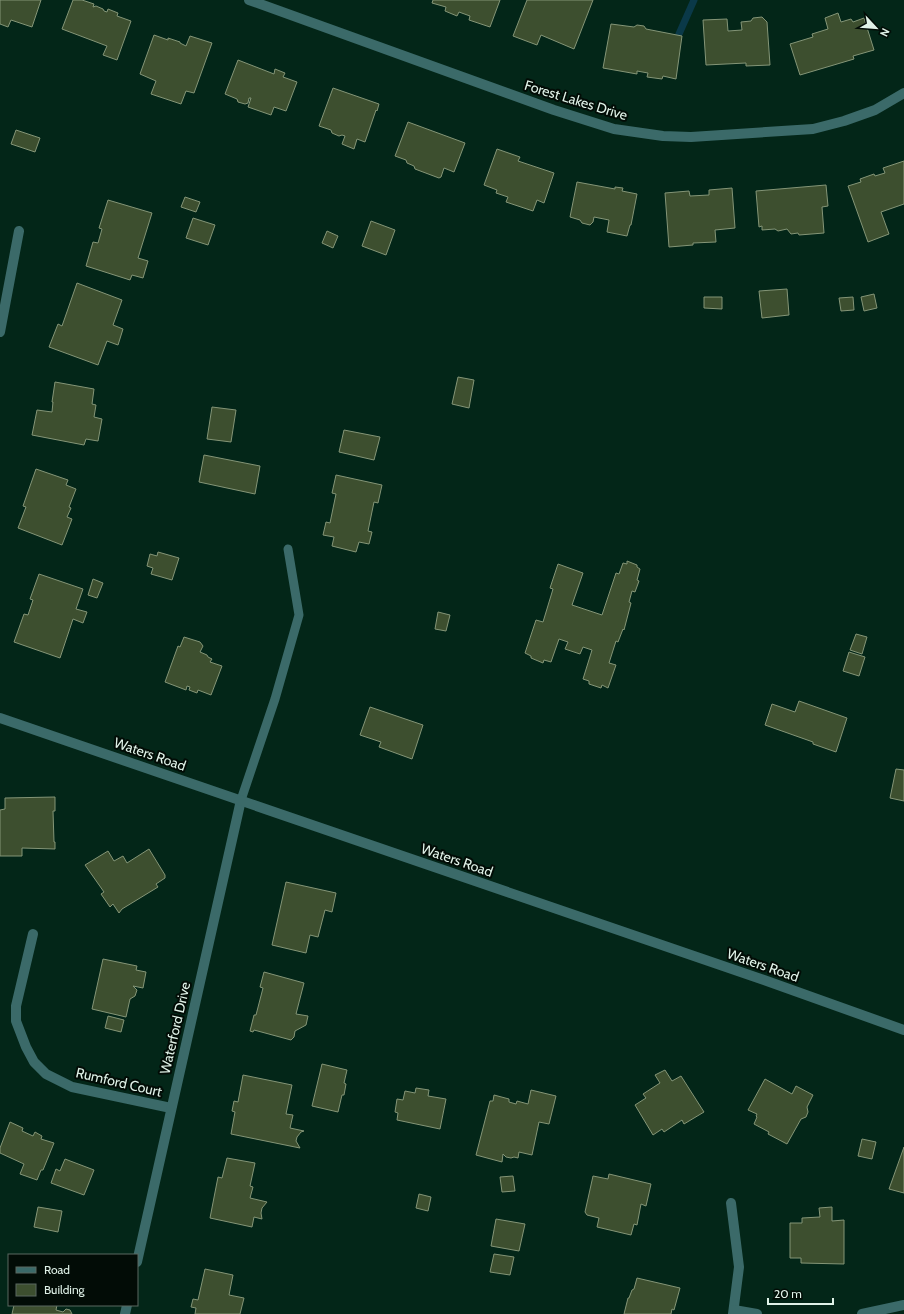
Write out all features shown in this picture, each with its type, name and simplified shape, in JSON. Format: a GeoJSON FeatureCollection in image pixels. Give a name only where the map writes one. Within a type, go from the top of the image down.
{"type":"FeatureCollection","features":[{"type":"Feature","properties":{"kind":"street","name":"Forest Lakes Drive"},"geometry":{"type":"LineString","coordinates":[[249,0],[554,110],[614,129],[662,136],[691,136],[813,129],[844,121],[875,110],[904,93]]}},
{"type":"Feature","properties":{"kind":"street"},"geometry":{"type":"LineString","coordinates":[[0,332],[19,231]]}},
{"type":"Feature","properties":{"kind":"street","name":"Waters Road"},"geometry":{"type":"LineString","coordinates":[[0,718],[764,980],[904,1030]]}},
{"type":"Feature","properties":{"kind":"street","name":"Waterford Drive"},"geometry":{"type":"LineString","coordinates":[[138,1257],[241,800]]}},
{"type":"Feature","properties":{"kind":"street","name":"Rumford Court"},"geometry":{"type":"LineString","coordinates":[[33,934],[16,1006],[16,1021],[26,1047],[34,1062],[46,1074],[72,1087],[171,1108]]}},
{"type":"Feature","properties":{"kind":"street"},"geometry":{"type":"LineString","coordinates":[[731,1203],[739,1267],[733,1312],[757,1314]]}},
{"type":"Feature","properties":{"kind":"street"},"geometry":{"type":"LineString","coordinates":[[862,1314],[904,1305]]}},
{"type":"Feature","properties":{"kind":"lane"},"geometry":{"type":"LineString","coordinates":[[241,800],[275,698],[299,615],[288,549]]}},
{"type":"Feature","properties":{"kind":"building"},"geometry":{"type":"Polygon","coordinates":[[[0,0],[41,0],[32,27],[11,20],[8,27],[0,24],[0,0]]]}},
{"type":"Feature","properties":{"kind":"building"},"geometry":{"type":"Polygon","coordinates":[[[73,0],[82,0],[94,4],[93,7],[96,6],[107,12],[108,9],[118,13],[117,16],[131,21],[117,60],[103,55],[107,46],[62,29],[73,0]]]}},
{"type":"Feature","properties":{"kind":"building"},"geometry":{"type":"Polygon","coordinates":[[[433,0],[500,0],[490,27],[469,20],[470,16],[459,12],[457,16],[445,11],[446,7],[432,3],[433,0]]]}},
{"type":"Feature","properties":{"kind":"building"},"geometry":{"type":"Polygon","coordinates":[[[527,0],[593,0],[574,49],[541,35],[537,45],[513,36],[527,0]]]}},
{"type":"Feature","properties":{"kind":"building"},"geometry":{"type":"Polygon","coordinates":[[[838,13],[841,22],[851,19],[853,22],[864,18],[874,50],[853,56],[854,59],[800,75],[790,44],[813,37],[812,34],[828,29],[825,18],[838,13]]]}},
{"type":"Feature","properties":{"kind":"building"},"geometry":{"type":"Polygon","coordinates":[[[762,17],[767,22],[770,65],[746,66],[746,63],[706,65],[703,20],[727,19],[728,31],[742,30],[741,22],[751,21],[753,18],[762,17]]]}},
{"type":"Feature","properties":{"kind":"building"},"geometry":{"type":"Polygon","coordinates":[[[611,24],[634,27],[637,25],[644,26],[646,29],[682,36],[676,79],[663,76],[662,79],[647,77],[648,73],[637,71],[637,74],[603,68],[611,24]]]}},
{"type":"Feature","properties":{"kind":"building"},"geometry":{"type":"Polygon","coordinates":[[[154,35],[180,42],[186,46],[190,36],[212,43],[194,93],[186,91],[181,104],[151,94],[156,81],[140,74],[154,35]]]}},
{"type":"Feature","properties":{"kind":"building"},"geometry":{"type":"Polygon","coordinates":[[[238,60],[274,74],[275,69],[285,73],[283,77],[297,82],[286,111],[274,107],[271,115],[248,107],[251,98],[249,98],[248,103],[245,104],[238,102],[237,99],[225,94],[238,60]]]}},
{"type":"Feature","properties":{"kind":"building"},"geometry":{"type":"Polygon","coordinates":[[[333,88],[379,104],[365,142],[357,139],[354,149],[342,144],[345,136],[339,136],[332,133],[331,130],[319,126],[333,88]]]}},
{"type":"Feature","properties":{"kind":"building"},"geometry":{"type":"Polygon","coordinates":[[[408,122],[465,143],[454,172],[444,168],[441,177],[439,178],[415,169],[414,166],[407,163],[406,160],[395,156],[408,122]]]}},
{"type":"Feature","properties":{"kind":"building"},"geometry":{"type":"Polygon","coordinates":[[[16,130],[40,138],[35,152],[11,144],[16,130]]]}},
{"type":"Feature","properties":{"kind":"building"},"geometry":{"type":"Polygon","coordinates":[[[497,149],[520,157],[518,161],[554,173],[544,203],[537,200],[533,211],[506,202],[508,197],[496,193],[497,190],[484,185],[497,149]]]}},
{"type":"Feature","properties":{"kind":"building"},"geometry":{"type":"Polygon","coordinates":[[[904,161],[904,204],[881,212],[889,234],[868,242],[848,186],[861,182],[860,179],[874,174],[875,176],[885,173],[883,168],[904,161]]]}},
{"type":"Feature","properties":{"kind":"building"},"geometry":{"type":"Polygon","coordinates":[[[577,182],[615,189],[615,187],[623,188],[622,191],[637,194],[631,225],[627,236],[607,232],[609,220],[594,217],[593,222],[590,225],[570,217],[577,182]]]}},
{"type":"Feature","properties":{"kind":"building"},"geometry":{"type":"Polygon","coordinates":[[[826,185],[828,206],[822,207],[824,233],[799,235],[798,233],[791,234],[787,229],[778,231],[775,229],[762,230],[762,226],[759,227],[756,191],[826,185]]]}},
{"type":"Feature","properties":{"kind":"building"},"geometry":{"type":"Polygon","coordinates":[[[732,188],[735,228],[715,230],[716,242],[693,243],[693,245],[669,247],[665,193],[689,191],[690,196],[709,195],[709,190],[732,188]]]}},
{"type":"Feature","properties":{"kind":"building"},"geometry":{"type":"Polygon","coordinates":[[[185,197],[200,202],[196,212],[181,207],[185,197]]]}},
{"type":"Feature","properties":{"kind":"building"},"geometry":{"type":"Polygon","coordinates":[[[108,200],[152,213],[138,258],[148,261],[143,278],[132,275],[130,280],[86,266],[93,242],[98,243],[102,229],[99,228],[108,200]]]}},
{"type":"Feature","properties":{"kind":"building"},"geometry":{"type":"Polygon","coordinates":[[[193,218],[215,225],[208,245],[186,238],[193,218]]]}},
{"type":"Feature","properties":{"kind":"building"},"geometry":{"type":"Polygon","coordinates":[[[371,221],[395,230],[386,255],[362,246],[371,221]]]}},
{"type":"Feature","properties":{"kind":"building"},"geometry":{"type":"Polygon","coordinates":[[[327,231],[338,236],[333,248],[322,243],[327,231]]]}},
{"type":"Feature","properties":{"kind":"building"},"geometry":{"type":"Polygon","coordinates":[[[77,283],[122,300],[113,325],[123,329],[118,345],[107,341],[98,365],[49,347],[58,324],[62,326],[77,283]]]}},
{"type":"Feature","properties":{"kind":"building"},"geometry":{"type":"Polygon","coordinates":[[[787,289],[789,315],[762,318],[759,291],[787,289]]]}},
{"type":"Feature","properties":{"kind":"building"},"geometry":{"type":"Polygon","coordinates":[[[874,294],[877,308],[864,311],[861,297],[874,294]]]}},
{"type":"Feature","properties":{"kind":"building"},"geometry":{"type":"Polygon","coordinates":[[[704,297],[722,297],[722,309],[704,308],[704,297]]]}},
{"type":"Feature","properties":{"kind":"building"},"geometry":{"type":"Polygon","coordinates":[[[853,297],[854,310],[841,311],[839,298],[853,297]]]}},
{"type":"Feature","properties":{"kind":"building"},"geometry":{"type":"Polygon","coordinates":[[[458,377],[474,380],[469,408],[452,404],[458,377]]]}},
{"type":"Feature","properties":{"kind":"building"},"geometry":{"type":"Polygon","coordinates":[[[55,382],[94,389],[92,404],[96,405],[94,417],[102,419],[98,441],[86,439],[84,445],[32,435],[37,410],[52,412],[55,382]]]}},
{"type":"Feature","properties":{"kind":"building"},"geometry":{"type":"Polygon","coordinates":[[[212,407],[236,410],[231,442],[207,439],[212,407]]]}},
{"type":"Feature","properties":{"kind":"building"},"geometry":{"type":"Polygon","coordinates":[[[344,430],[380,437],[374,460],[339,452],[344,430]]]}},
{"type":"Feature","properties":{"kind":"building"},"geometry":{"type":"Polygon","coordinates":[[[204,455],[260,466],[255,494],[199,482],[204,455]]]}},
{"type":"Feature","properties":{"kind":"building"},"geometry":{"type":"Polygon","coordinates":[[[36,469],[68,480],[66,485],[76,489],[67,517],[72,519],[62,545],[18,528],[26,507],[23,506],[36,469]]]}},
{"type":"Feature","properties":{"kind":"building"},"geometry":{"type":"Polygon","coordinates":[[[336,475],[382,485],[378,503],[374,502],[368,531],[372,532],[369,544],[359,542],[356,552],[332,546],[334,537],[323,535],[326,522],[330,523],[336,494],[332,493],[336,475]]]}},
{"type":"Feature","properties":{"kind":"building"},"geometry":{"type":"Polygon","coordinates":[[[158,552],[179,558],[172,580],[151,574],[153,568],[147,566],[150,554],[157,556],[158,552]]]}},
{"type":"Feature","properties":{"kind":"building"},"geometry":{"type":"Polygon","coordinates":[[[627,561],[637,565],[640,569],[637,580],[639,581],[635,592],[632,591],[629,602],[631,603],[624,630],[623,629],[618,642],[616,641],[609,663],[616,665],[608,688],[602,685],[601,688],[589,684],[589,681],[583,679],[592,650],[583,647],[580,654],[565,649],[568,642],[559,639],[551,662],[544,660],[543,663],[531,658],[531,656],[525,653],[536,620],[543,622],[553,589],[550,588],[558,564],[583,573],[572,605],[602,615],[616,573],[619,574],[623,563],[627,564],[627,561]]]}},
{"type":"Feature","properties":{"kind":"building"},"geometry":{"type":"Polygon","coordinates":[[[39,574],[83,589],[76,609],[87,612],[83,623],[73,619],[60,658],[14,642],[24,614],[28,615],[33,600],[30,599],[39,574]]]}},
{"type":"Feature","properties":{"kind":"building"},"geometry":{"type":"Polygon","coordinates":[[[93,579],[103,583],[97,598],[88,595],[93,579]]]}},
{"type":"Feature","properties":{"kind":"building"},"geometry":{"type":"Polygon","coordinates":[[[438,612],[450,615],[446,631],[435,629],[438,612]]]}},
{"type":"Feature","properties":{"kind":"building"},"geometry":{"type":"Polygon","coordinates":[[[856,634],[867,637],[862,654],[850,650],[856,634]]]}},
{"type":"Feature","properties":{"kind":"building"},"geometry":{"type":"Polygon","coordinates":[[[184,637],[200,642],[203,646],[200,652],[212,659],[210,662],[222,666],[211,695],[198,690],[197,693],[189,690],[190,687],[187,686],[186,690],[165,682],[178,646],[180,647],[184,637]]]}},
{"type":"Feature","properties":{"kind":"building"},"geometry":{"type":"Polygon","coordinates":[[[849,652],[865,657],[859,676],[843,671],[849,652]]]}},
{"type":"Feature","properties":{"kind":"building"},"geometry":{"type":"Polygon","coordinates":[[[799,701],[847,718],[836,752],[765,725],[772,704],[795,712],[799,701]]]}},
{"type":"Feature","properties":{"kind":"building"},"geometry":{"type":"Polygon","coordinates":[[[370,707],[423,725],[412,759],[379,747],[381,742],[360,735],[370,707]]]}},
{"type":"Feature","properties":{"kind":"building"},"geometry":{"type":"Polygon","coordinates":[[[896,769],[904,770],[904,801],[890,798],[896,769]]]}},
{"type":"Feature","properties":{"kind":"building"},"geometry":{"type":"Polygon","coordinates":[[[55,797],[55,811],[53,811],[55,849],[22,848],[22,856],[0,856],[0,810],[5,809],[5,798],[55,797]]]}},
{"type":"Feature","properties":{"kind":"building"},"geometry":{"type":"Polygon","coordinates":[[[149,849],[165,875],[165,878],[156,884],[158,887],[122,909],[119,913],[113,904],[110,907],[101,894],[104,892],[85,865],[108,851],[114,861],[123,856],[127,863],[149,849]]]}},
{"type":"Feature","properties":{"kind":"building"},"geometry":{"type":"Polygon","coordinates":[[[286,882],[336,893],[332,912],[325,910],[318,937],[310,935],[306,953],[272,945],[286,882]]]}},
{"type":"Feature","properties":{"kind":"building"},"geometry":{"type":"Polygon","coordinates":[[[103,959],[137,966],[136,970],[146,972],[143,988],[133,986],[137,990],[135,996],[130,999],[126,1017],[92,1009],[103,959]]]}},
{"type":"Feature","properties":{"kind":"building"},"geometry":{"type":"Polygon","coordinates":[[[264,972],[304,983],[296,1014],[308,1016],[306,1025],[295,1031],[294,1037],[291,1040],[254,1030],[253,1032],[250,1031],[263,988],[260,987],[264,972]]]}},
{"type":"Feature","properties":{"kind":"building"},"geometry":{"type":"Polygon","coordinates":[[[108,1016],[124,1020],[121,1032],[105,1028],[108,1016]]]}},
{"type":"Feature","properties":{"kind":"building"},"geometry":{"type":"Polygon","coordinates":[[[322,1064],[347,1070],[344,1083],[346,1084],[344,1095],[342,1095],[338,1112],[312,1106],[322,1064]]]}},
{"type":"Feature","properties":{"kind":"building"},"geometry":{"type":"Polygon","coordinates":[[[665,1070],[672,1081],[681,1076],[704,1112],[684,1124],[682,1120],[664,1132],[662,1129],[653,1135],[635,1105],[646,1098],[643,1094],[660,1083],[655,1075],[665,1070]]]}},
{"type":"Feature","properties":{"kind":"building"},"geometry":{"type":"Polygon","coordinates":[[[243,1075],[292,1085],[286,1114],[293,1115],[290,1128],[304,1131],[297,1137],[296,1141],[300,1148],[231,1134],[235,1112],[232,1111],[234,1101],[238,1102],[243,1075]]]}},
{"type":"Feature","properties":{"kind":"building"},"geometry":{"type":"Polygon","coordinates":[[[765,1079],[792,1094],[796,1086],[813,1095],[807,1107],[808,1112],[806,1117],[801,1119],[787,1144],[768,1134],[769,1132],[754,1124],[757,1114],[748,1110],[765,1079]]]}},
{"type":"Feature","properties":{"kind":"building"},"geometry":{"type":"Polygon","coordinates":[[[416,1088],[429,1090],[428,1096],[446,1099],[440,1129],[397,1120],[398,1113],[395,1112],[397,1099],[403,1100],[405,1091],[415,1093],[416,1088]]]}},
{"type":"Feature","properties":{"kind":"building"},"geometry":{"type":"Polygon","coordinates":[[[531,1090],[556,1096],[549,1124],[539,1122],[532,1155],[519,1152],[518,1158],[511,1158],[506,1157],[503,1154],[502,1162],[476,1155],[490,1101],[493,1101],[494,1095],[509,1099],[509,1102],[516,1104],[517,1101],[528,1104],[531,1090]]]}},
{"type":"Feature","properties":{"kind":"building"},"geometry":{"type":"Polygon","coordinates":[[[10,1122],[23,1128],[22,1131],[33,1136],[35,1132],[42,1136],[41,1139],[54,1143],[43,1170],[41,1170],[37,1180],[20,1174],[24,1164],[0,1153],[0,1148],[10,1122]]]}},
{"type":"Feature","properties":{"kind":"building"},"geometry":{"type":"Polygon","coordinates":[[[862,1139],[876,1142],[872,1159],[858,1156],[862,1139]]]}},
{"type":"Feature","properties":{"kind":"building"},"geometry":{"type":"Polygon","coordinates":[[[904,1147],[904,1193],[889,1189],[904,1147]]]}},
{"type":"Feature","properties":{"kind":"building"},"geometry":{"type":"Polygon","coordinates":[[[227,1158],[255,1163],[250,1186],[253,1187],[250,1198],[267,1202],[262,1208],[262,1219],[254,1217],[252,1227],[210,1218],[218,1177],[222,1178],[227,1158]]]}},
{"type":"Feature","properties":{"kind":"building"},"geometry":{"type":"Polygon","coordinates":[[[65,1159],[94,1170],[84,1195],[51,1183],[56,1169],[60,1171],[65,1159]]]}},
{"type":"Feature","properties":{"kind":"building"},"geometry":{"type":"Polygon","coordinates":[[[609,1174],[651,1184],[646,1206],[641,1204],[637,1225],[634,1224],[631,1235],[597,1227],[599,1218],[587,1215],[585,1212],[593,1176],[608,1179],[609,1174]]]}},
{"type":"Feature","properties":{"kind":"building"},"geometry":{"type":"Polygon","coordinates":[[[513,1176],[515,1191],[502,1192],[500,1177],[513,1176]]]}},
{"type":"Feature","properties":{"kind":"building"},"geometry":{"type":"Polygon","coordinates":[[[419,1194],[431,1197],[428,1211],[416,1208],[419,1194]]]}},
{"type":"Feature","properties":{"kind":"building"},"geometry":{"type":"Polygon","coordinates":[[[38,1207],[62,1211],[58,1232],[34,1227],[38,1207]]]}},
{"type":"Feature","properties":{"kind":"building"},"geometry":{"type":"Polygon","coordinates":[[[832,1207],[832,1221],[844,1220],[844,1264],[801,1263],[801,1258],[790,1258],[790,1223],[802,1223],[802,1218],[820,1217],[819,1208],[832,1207]]]}},
{"type":"Feature","properties":{"kind":"building"},"geometry":{"type":"Polygon","coordinates":[[[496,1219],[525,1224],[519,1251],[491,1246],[496,1219]]]}},
{"type":"Feature","properties":{"kind":"building"},"geometry":{"type":"Polygon","coordinates":[[[494,1254],[514,1257],[510,1275],[490,1272],[494,1254]]]}},
{"type":"Feature","properties":{"kind":"building"},"geometry":{"type":"Polygon","coordinates":[[[205,1269],[233,1275],[229,1295],[244,1298],[240,1314],[195,1314],[196,1308],[191,1307],[193,1299],[198,1300],[205,1269]]]}},
{"type":"Feature","properties":{"kind":"building"},"geometry":{"type":"Polygon","coordinates":[[[637,1278],[680,1288],[674,1310],[672,1309],[671,1314],[624,1314],[628,1298],[634,1289],[637,1278]]]}},
{"type":"Feature","properties":{"kind":"building"},"geometry":{"type":"Polygon","coordinates":[[[14,1306],[57,1306],[56,1310],[63,1312],[66,1309],[70,1310],[72,1314],[12,1314],[14,1306]]]}},
{"type":"Feature","properties":{"kind":"waterway"},"geometry":{"type":"LineString","coordinates":[[679,34],[694,0]]}}]}
